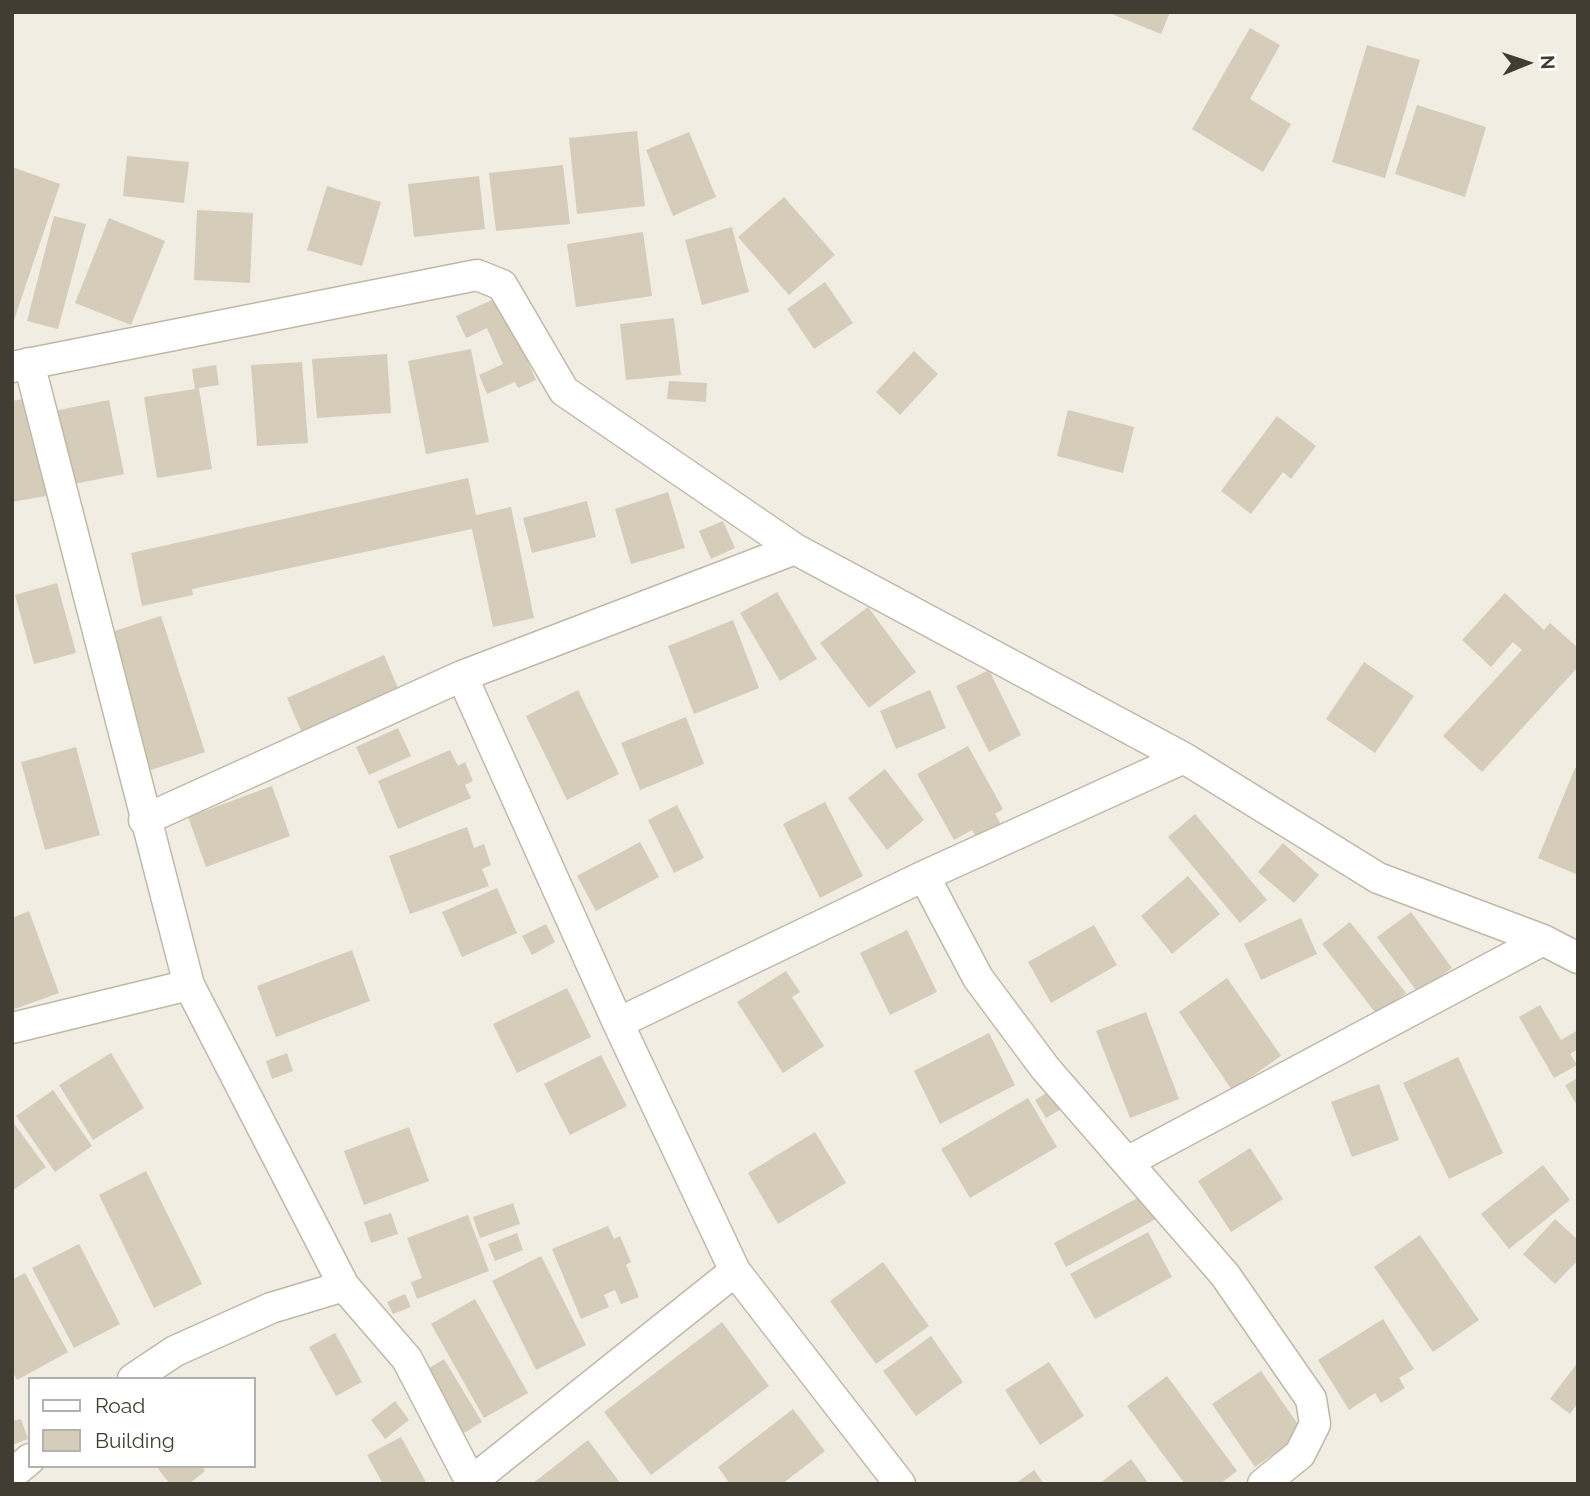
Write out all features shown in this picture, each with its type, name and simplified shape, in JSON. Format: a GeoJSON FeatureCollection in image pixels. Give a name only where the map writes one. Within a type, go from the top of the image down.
{"type":"FeatureCollection","features":[{"type":"Feature","properties":{"kind":"street"},"geometry":{"type":"LineString","coordinates":[[735,1271],[471,1483],[407,1359],[344,1286],[189,985],[20,365],[477,275],[502,285],[564,391],[795,549],[1184,758],[1378,878],[1543,940],[1578,958]]}},
{"type":"Feature","properties":{"kind":"street"},"geometry":{"type":"LineString","coordinates":[[144,820],[462,676],[795,549]]}},
{"type":"Feature","properties":{"kind":"street"},"geometry":{"type":"LineString","coordinates":[[462,676],[618,1023],[735,1271],[900,1484]]}},
{"type":"Feature","properties":{"kind":"street"},"geometry":{"type":"LineString","coordinates":[[618,1023],[924,876],[1184,758]]}},
{"type":"Feature","properties":{"kind":"street"},"geometry":{"type":"LineString","coordinates":[[924,876],[978,978],[1045,1068],[1129,1161],[1225,1275],[1311,1399],[1315,1424],[1300,1454],[1263,1484]]}},
{"type":"Feature","properties":{"kind":"street"},"geometry":{"type":"LineString","coordinates":[[1129,1161],[1543,940]]}},
{"type":"Feature","properties":{"kind":"street"},"geometry":{"type":"LineString","coordinates":[[12,1028],[189,985]]}},
{"type":"Feature","properties":{"kind":"street"},"geometry":{"type":"LineString","coordinates":[[136,1377],[175,1351],[271,1308],[344,1286]]}},
{"type":"Feature","properties":{"kind":"street"},"geometry":{"type":"LineString","coordinates":[[12,1474],[28,1461]]}},
{"type":"Feature","properties":{"kind":"building"},"geometry":{"type":"Polygon","coordinates":[[[1107,12],[1170,12],[1161,34],[1107,12]]]}},
{"type":"Feature","properties":{"kind":"building"},"geometry":{"type":"Polygon","coordinates":[[[1250,28],[1280,45],[1250,99],[1291,124],[1263,172],[1192,129],[1250,28]]]}},
{"type":"Feature","properties":{"kind":"building"},"geometry":{"type":"Polygon","coordinates":[[[1367,45],[1420,60],[1385,178],[1332,162],[1367,45]]]}},
{"type":"Feature","properties":{"kind":"building"},"geometry":{"type":"Polygon","coordinates":[[[1417,105],[1486,127],[1465,197],[1395,174],[1417,105]]]}},
{"type":"Feature","properties":{"kind":"building"},"geometry":{"type":"Polygon","coordinates":[[[637,131],[645,206],[577,214],[569,138],[637,131]]]}},
{"type":"Feature","properties":{"kind":"building"},"geometry":{"type":"Polygon","coordinates":[[[689,132],[716,197],[673,216],[646,150],[689,132]]]}},
{"type":"Feature","properties":{"kind":"building"},"geometry":{"type":"Polygon","coordinates":[[[127,156],[189,162],[184,203],[123,196],[127,156]]]}},
{"type":"Feature","properties":{"kind":"building"},"geometry":{"type":"Polygon","coordinates":[[[563,165],[570,224],[496,231],[489,173],[563,165]]]}},
{"type":"Feature","properties":{"kind":"building"},"geometry":{"type":"Polygon","coordinates":[[[12,167],[60,184],[13,323],[12,323],[12,167]]]}},
{"type":"Feature","properties":{"kind":"building"},"geometry":{"type":"Polygon","coordinates":[[[479,176],[485,229],[414,237],[408,184],[479,176]]]}},
{"type":"Feature","properties":{"kind":"building"},"geometry":{"type":"Polygon","coordinates":[[[327,186],[381,202],[362,266],[307,250],[327,186]]]}},
{"type":"Feature","properties":{"kind":"building"},"geometry":{"type":"Polygon","coordinates":[[[784,197],[835,255],[789,295],[738,237],[784,197]]]}},
{"type":"Feature","properties":{"kind":"building"},"geometry":{"type":"Polygon","coordinates":[[[197,210],[253,213],[250,283],[194,280],[197,210]]]}},
{"type":"Feature","properties":{"kind":"building"},"geometry":{"type":"Polygon","coordinates":[[[54,216],[86,224],[58,329],[27,321],[54,216]]]}},
{"type":"Feature","properties":{"kind":"building"},"geometry":{"type":"Polygon","coordinates":[[[109,218],[165,241],[131,325],[75,303],[109,218]]]}},
{"type":"Feature","properties":{"kind":"building"},"geometry":{"type":"Polygon","coordinates":[[[732,227],[749,292],[702,305],[685,240],[732,227]]]}},
{"type":"Feature","properties":{"kind":"building"},"geometry":{"type":"Polygon","coordinates":[[[643,232],[652,296],[576,307],[567,244],[643,232]]]}},
{"type":"Feature","properties":{"kind":"building"},"geometry":{"type":"Polygon","coordinates":[[[825,282],[853,323],[814,349],[787,309],[825,282]]]}},
{"type":"Feature","properties":{"kind":"building"},"geometry":{"type":"Polygon","coordinates":[[[499,297],[536,380],[518,388],[515,382],[487,394],[479,375],[503,364],[487,328],[466,338],[456,316],[499,297]]]}},
{"type":"Feature","properties":{"kind":"building"},"geometry":{"type":"Polygon","coordinates":[[[674,318],[681,375],[626,380],[620,324],[674,318]]]}},
{"type":"Feature","properties":{"kind":"building"},"geometry":{"type":"Polygon","coordinates":[[[471,349],[489,442],[426,454],[408,361],[471,349]]]}},
{"type":"Feature","properties":{"kind":"building"},"geometry":{"type":"Polygon","coordinates":[[[914,351],[938,374],[900,415],[876,392],[914,351]]]}},
{"type":"Feature","properties":{"kind":"building"},"geometry":{"type":"Polygon","coordinates":[[[387,354],[391,413],[317,418],[312,359],[387,354]]]}},
{"type":"Feature","properties":{"kind":"building"},"geometry":{"type":"Polygon","coordinates":[[[302,362],[308,443],[257,446],[251,365],[302,362]]]}},
{"type":"Feature","properties":{"kind":"building"},"geometry":{"type":"Polygon","coordinates":[[[216,365],[219,385],[199,388],[212,469],[157,478],[144,397],[195,389],[192,369],[216,365]]]}},
{"type":"Feature","properties":{"kind":"building"},"geometry":{"type":"Polygon","coordinates":[[[669,381],[707,383],[706,402],[667,399],[669,381]]]}},
{"type":"Feature","properties":{"kind":"building"},"geometry":{"type":"Polygon","coordinates":[[[28,398],[46,496],[12,502],[12,401],[28,398]]]}},
{"type":"Feature","properties":{"kind":"building"},"geometry":{"type":"Polygon","coordinates":[[[109,400],[124,474],[64,486],[49,412],[109,400]]]}},
{"type":"Feature","properties":{"kind":"building"},"geometry":{"type":"Polygon","coordinates":[[[1068,410],[1134,427],[1123,473],[1057,456],[1068,410]]]}},
{"type":"Feature","properties":{"kind":"building"},"geometry":{"type":"Polygon","coordinates":[[[1277,416],[1316,446],[1291,479],[1283,472],[1251,514],[1221,491],[1277,416]]]}},
{"type":"Feature","properties":{"kind":"building"},"geometry":{"type":"Polygon","coordinates":[[[468,478],[476,515],[511,507],[534,618],[493,627],[472,529],[192,589],[193,595],[142,606],[131,553],[468,478]]]}},
{"type":"Feature","properties":{"kind":"building"},"geometry":{"type":"Polygon","coordinates":[[[668,492],[685,548],[631,564],[615,509],[668,492]]]}},
{"type":"Feature","properties":{"kind":"building"},"geometry":{"type":"Polygon","coordinates":[[[587,501],[596,537],[532,553],[523,518],[587,501]]]}},
{"type":"Feature","properties":{"kind":"building"},"geometry":{"type":"Polygon","coordinates":[[[723,521],[735,548],[711,559],[699,531],[723,521]]]}},
{"type":"Feature","properties":{"kind":"building"},"geometry":{"type":"Polygon","coordinates":[[[57,583],[76,653],[34,664],[15,595],[57,583]]]}},
{"type":"Feature","properties":{"kind":"building"},"geometry":{"type":"Polygon","coordinates":[[[777,592],[817,659],[780,681],[740,613],[777,592]]]}},
{"type":"Feature","properties":{"kind":"building"},"geometry":{"type":"Polygon","coordinates":[[[1505,593],[1544,630],[1550,623],[1578,648],[1578,667],[1482,772],[1443,736],[1522,650],[1513,642],[1491,667],[1462,640],[1505,593]]]}},
{"type":"Feature","properties":{"kind":"building"},"geometry":{"type":"Polygon","coordinates":[[[868,607],[916,672],[869,708],[820,643],[868,607]]]}},
{"type":"Feature","properties":{"kind":"building"},"geometry":{"type":"Polygon","coordinates":[[[161,616],[205,752],[145,772],[102,635],[161,616]]]}},
{"type":"Feature","properties":{"kind":"building"},"geometry":{"type":"Polygon","coordinates":[[[733,620],[759,688],[694,714],[668,646],[733,620]]]}},
{"type":"Feature","properties":{"kind":"building"},"geometry":{"type":"Polygon","coordinates":[[[384,655],[402,697],[305,740],[287,698],[384,655]]]}},
{"type":"Feature","properties":{"kind":"building"},"geometry":{"type":"Polygon","coordinates":[[[1364,662],[1414,696],[1375,753],[1326,719],[1364,662]]]}},
{"type":"Feature","properties":{"kind":"building"},"geometry":{"type":"Polygon","coordinates":[[[989,670],[1021,735],[989,752],[956,686],[989,670]]]}},
{"type":"Feature","properties":{"kind":"building"},"geometry":{"type":"Polygon","coordinates":[[[578,690],[619,774],[567,800],[526,716],[578,690]]]}},
{"type":"Feature","properties":{"kind":"building"},"geometry":{"type":"Polygon","coordinates":[[[930,690],[946,728],[896,749],[880,711],[930,690]]]}},
{"type":"Feature","properties":{"kind":"building"},"geometry":{"type":"Polygon","coordinates":[[[686,717],[704,764],[640,790],[621,743],[686,717]]]}},
{"type":"Feature","properties":{"kind":"building"},"geometry":{"type":"Polygon","coordinates":[[[398,728],[411,756],[369,775],[356,747],[398,728]]]}},
{"type":"Feature","properties":{"kind":"building"},"geometry":{"type":"Polygon","coordinates":[[[968,746],[1003,809],[995,814],[1002,826],[977,839],[972,830],[954,840],[917,774],[968,746]]]}},
{"type":"Feature","properties":{"kind":"building"},"geometry":{"type":"Polygon","coordinates":[[[76,747],[100,835],[45,850],[21,762],[76,747]]]}},
{"type":"Feature","properties":{"kind":"building"},"geometry":{"type":"Polygon","coordinates":[[[450,750],[458,766],[465,762],[473,781],[465,785],[471,798],[398,829],[378,781],[450,750]]]}},
{"type":"Feature","properties":{"kind":"building"},"geometry":{"type":"Polygon","coordinates":[[[1575,768],[1578,770],[1578,875],[1538,858],[1575,768]]]}},
{"type":"Feature","properties":{"kind":"building"},"geometry":{"type":"Polygon","coordinates":[[[885,769],[924,820],[887,850],[848,798],[885,769]]]}},
{"type":"Feature","properties":{"kind":"building"},"geometry":{"type":"Polygon","coordinates":[[[272,786],[290,836],[206,867],[188,817],[272,786]]]}},
{"type":"Feature","properties":{"kind":"building"},"geometry":{"type":"Polygon","coordinates":[[[825,802],[863,876],[820,898],[783,824],[825,802]]]}},
{"type":"Feature","properties":{"kind":"building"},"geometry":{"type":"Polygon","coordinates":[[[677,805],[704,858],[674,873],[648,820],[677,805]]]}},
{"type":"Feature","properties":{"kind":"building"},"geometry":{"type":"Polygon","coordinates":[[[1195,814],[1267,900],[1240,923],[1168,837],[1195,814]]]}},
{"type":"Feature","properties":{"kind":"building"},"geometry":{"type":"Polygon","coordinates":[[[467,827],[474,848],[484,844],[491,865],[482,869],[489,886],[410,914],[389,856],[467,827]]]}},
{"type":"Feature","properties":{"kind":"building"},"geometry":{"type":"Polygon","coordinates":[[[640,842],[659,877],[596,911],[577,876],[640,842]]]}},
{"type":"Feature","properties":{"kind":"building"},"geometry":{"type":"Polygon","coordinates":[[[1283,843],[1319,875],[1294,903],[1258,872],[1283,843]]]}},
{"type":"Feature","properties":{"kind":"building"},"geometry":{"type":"Polygon","coordinates":[[[1188,876],[1220,914],[1172,954],[1141,916],[1188,876]]]}},
{"type":"Feature","properties":{"kind":"building"},"geometry":{"type":"Polygon","coordinates":[[[497,888],[517,933],[462,957],[442,912],[497,888]]]}},
{"type":"Feature","properties":{"kind":"building"},"geometry":{"type":"Polygon","coordinates":[[[29,911],[59,993],[12,1010],[12,918],[29,911]]]}},
{"type":"Feature","properties":{"kind":"building"},"geometry":{"type":"Polygon","coordinates":[[[1411,912],[1452,968],[1418,993],[1377,937],[1411,912]]]}},
{"type":"Feature","properties":{"kind":"building"},"geometry":{"type":"Polygon","coordinates":[[[1301,918],[1317,954],[1261,980],[1244,944],[1301,918]]]}},
{"type":"Feature","properties":{"kind":"building"},"geometry":{"type":"Polygon","coordinates":[[[1350,922],[1406,993],[1378,1016],[1322,944],[1350,922]]]}},
{"type":"Feature","properties":{"kind":"building"},"geometry":{"type":"Polygon","coordinates":[[[546,924],[555,942],[532,955],[522,936],[546,924]]]}},
{"type":"Feature","properties":{"kind":"building"},"geometry":{"type":"Polygon","coordinates":[[[1094,925],[1117,965],[1051,1003],[1028,962],[1094,925]]]}},
{"type":"Feature","properties":{"kind":"building"},"geometry":{"type":"Polygon","coordinates":[[[907,930],[937,992],[890,1015],[860,953],[907,930]]]}},
{"type":"Feature","properties":{"kind":"building"},"geometry":{"type":"Polygon","coordinates":[[[352,950],[370,1001],[276,1037],[257,986],[352,950]]]}},
{"type":"Feature","properties":{"kind":"building"},"geometry":{"type":"Polygon","coordinates":[[[786,971],[800,992],[792,997],[824,1046],[783,1073],[737,1002],[786,971]]]}},
{"type":"Feature","properties":{"kind":"building"},"geometry":{"type":"Polygon","coordinates":[[[1227,978],[1281,1056],[1232,1090],[1179,1012],[1227,978]]]}},
{"type":"Feature","properties":{"kind":"building"},"geometry":{"type":"Polygon","coordinates":[[[567,988],[591,1037],[517,1073],[493,1024],[567,988]]]}},
{"type":"Feature","properties":{"kind":"building"},"geometry":{"type":"Polygon","coordinates":[[[1540,1005],[1561,1040],[1578,1030],[1578,1049],[1570,1054],[1577,1065],[1554,1078],[1519,1017],[1540,1005]]]}},
{"type":"Feature","properties":{"kind":"building"},"geometry":{"type":"Polygon","coordinates":[[[1146,1012],[1179,1099],[1130,1118],[1096,1031],[1146,1012]]]}},
{"type":"Feature","properties":{"kind":"building"},"geometry":{"type":"Polygon","coordinates":[[[989,1033],[1015,1085],[940,1124],[914,1071],[989,1033]]]}},
{"type":"Feature","properties":{"kind":"building"},"geometry":{"type":"Polygon","coordinates":[[[111,1053],[144,1108],[93,1140],[59,1085],[111,1053]]]}},
{"type":"Feature","properties":{"kind":"building"},"geometry":{"type":"Polygon","coordinates":[[[287,1053],[293,1071],[272,1079],[266,1061],[287,1053]]]}},
{"type":"Feature","properties":{"kind":"building"},"geometry":{"type":"Polygon","coordinates":[[[601,1055],[627,1106],[570,1135],[544,1084],[601,1055]]]}},
{"type":"Feature","properties":{"kind":"building"},"geometry":{"type":"Polygon","coordinates":[[[1458,1057],[1503,1153],[1449,1179],[1403,1083],[1458,1057]]]}},
{"type":"Feature","properties":{"kind":"building"},"geometry":{"type":"Polygon","coordinates":[[[1578,1078],[1578,1107],[1565,1085],[1578,1078]]]}},
{"type":"Feature","properties":{"kind":"building"},"geometry":{"type":"Polygon","coordinates":[[[1379,1084],[1399,1140],[1352,1157],[1331,1102],[1379,1084]]]}},
{"type":"Feature","properties":{"kind":"building"},"geometry":{"type":"Polygon","coordinates":[[[1059,1085],[1070,1104],[1046,1118],[1035,1100],[1059,1085]]]}},
{"type":"Feature","properties":{"kind":"building"},"geometry":{"type":"Polygon","coordinates":[[[53,1090],[92,1146],[55,1172],[16,1116],[53,1090]]]}},
{"type":"Feature","properties":{"kind":"building"},"geometry":{"type":"Polygon","coordinates":[[[1028,1098],[1057,1147],[970,1198],[941,1149],[1028,1098]]]}},
{"type":"Feature","properties":{"kind":"building"},"geometry":{"type":"Polygon","coordinates":[[[12,1121],[46,1167],[12,1191],[12,1121]]]}},
{"type":"Feature","properties":{"kind":"building"},"geometry":{"type":"Polygon","coordinates":[[[409,1127],[429,1181],[364,1205],[344,1151],[409,1127]]]}},
{"type":"Feature","properties":{"kind":"building"},"geometry":{"type":"Polygon","coordinates":[[[815,1132],[846,1183],[778,1224],[748,1173],[815,1132]]]}},
{"type":"Feature","properties":{"kind":"building"},"geometry":{"type":"Polygon","coordinates":[[[1250,1148],[1283,1199],[1231,1232],[1198,1181],[1250,1148]]]}},
{"type":"Feature","properties":{"kind":"building"},"geometry":{"type":"Polygon","coordinates":[[[1543,1165],[1570,1200],[1509,1249],[1481,1214],[1543,1165]]]}},
{"type":"Feature","properties":{"kind":"building"},"geometry":{"type":"Polygon","coordinates":[[[146,1171],[202,1284],[154,1308],[99,1195],[146,1171]]]}},
{"type":"Feature","properties":{"kind":"building"},"geometry":{"type":"Polygon","coordinates":[[[1143,1195],[1156,1219],[1066,1267],[1054,1243],[1143,1195]]]}},
{"type":"Feature","properties":{"kind":"building"},"geometry":{"type":"Polygon","coordinates":[[[513,1203],[520,1224],[480,1238],[473,1217],[513,1203]]]}},
{"type":"Feature","properties":{"kind":"building"},"geometry":{"type":"Polygon","coordinates":[[[391,1213],[398,1234],[371,1243],[364,1222],[391,1213]]]}},
{"type":"Feature","properties":{"kind":"building"},"geometry":{"type":"Polygon","coordinates":[[[468,1215],[489,1271],[417,1299],[411,1282],[422,1278],[407,1238],[468,1215]]]}},
{"type":"Feature","properties":{"kind":"building"},"geometry":{"type":"Polygon","coordinates":[[[1555,1219],[1578,1240],[1578,1260],[1555,1284],[1523,1254],[1555,1219]]]}},
{"type":"Feature","properties":{"kind":"building"},"geometry":{"type":"Polygon","coordinates":[[[608,1226],[614,1239],[620,1236],[631,1262],[626,1265],[639,1297],[621,1304],[615,1290],[604,1295],[609,1307],[581,1319],[552,1249],[608,1226]]]}},
{"type":"Feature","properties":{"kind":"building"},"geometry":{"type":"Polygon","coordinates":[[[1148,1232],[1172,1277],[1095,1319],[1070,1274],[1148,1232]]]}},
{"type":"Feature","properties":{"kind":"building"},"geometry":{"type":"Polygon","coordinates":[[[517,1233],[523,1250],[495,1261],[488,1244],[517,1233]]]}},
{"type":"Feature","properties":{"kind":"building"},"geometry":{"type":"Polygon","coordinates":[[[1420,1235],[1479,1320],[1433,1352],[1374,1267],[1420,1235]]]}},
{"type":"Feature","properties":{"kind":"building"},"geometry":{"type":"Polygon","coordinates":[[[79,1244],[120,1324],[74,1348],[32,1268],[79,1244]]]}},
{"type":"Feature","properties":{"kind":"building"},"geometry":{"type":"Polygon","coordinates":[[[541,1256],[586,1345],[536,1370],[492,1281],[541,1256]]]}},
{"type":"Feature","properties":{"kind":"building"},"geometry":{"type":"Polygon","coordinates":[[[883,1262],[929,1326],[876,1364],[830,1301],[883,1262]]]}},
{"type":"Feature","properties":{"kind":"building"},"geometry":{"type":"Polygon","coordinates":[[[25,1273],[68,1352],[17,1380],[12,1371],[12,1280],[25,1273]]]}},
{"type":"Feature","properties":{"kind":"building"},"geometry":{"type":"Polygon","coordinates":[[[405,1294],[411,1307],[393,1314],[387,1302],[405,1294]]]}},
{"type":"Feature","properties":{"kind":"building"},"geometry":{"type":"Polygon","coordinates":[[[475,1299],[528,1393],[484,1418],[431,1324],[475,1299]]]}},
{"type":"Feature","properties":{"kind":"building"},"geometry":{"type":"Polygon","coordinates":[[[1383,1319],[1414,1369],[1399,1378],[1405,1388],[1381,1403],[1375,1393],[1349,1410],[1318,1360],[1383,1319]]]}},
{"type":"Feature","properties":{"kind":"building"},"geometry":{"type":"Polygon","coordinates":[[[722,1322],[769,1386],[651,1475],[604,1412],[722,1322]]]}},
{"type":"Feature","properties":{"kind":"building"},"geometry":{"type":"Polygon","coordinates":[[[335,1333],[362,1382],[336,1396],[309,1347],[335,1333]]]}},
{"type":"Feature","properties":{"kind":"building"},"geometry":{"type":"Polygon","coordinates":[[[931,1336],[963,1382],[916,1416],[883,1371],[931,1336]]]}},
{"type":"Feature","properties":{"kind":"building"},"geometry":{"type":"Polygon","coordinates":[[[444,1359],[482,1422],[464,1433],[426,1370],[444,1359]]]}},
{"type":"Feature","properties":{"kind":"building"},"geometry":{"type":"Polygon","coordinates":[[[1049,1362],[1084,1416],[1040,1445],[1005,1390],[1049,1362]]]}},
{"type":"Feature","properties":{"kind":"building"},"geometry":{"type":"Polygon","coordinates":[[[1578,1362],[1578,1403],[1570,1414],[1550,1399],[1578,1362]]]}},
{"type":"Feature","properties":{"kind":"building"},"geometry":{"type":"Polygon","coordinates":[[[1261,1371],[1304,1433],[1255,1467],[1212,1404],[1261,1371]]]}},
{"type":"Feature","properties":{"kind":"building"},"geometry":{"type":"Polygon","coordinates":[[[1167,1376],[1237,1471],[1220,1484],[1185,1484],[1127,1406],[1167,1376]]]}},
{"type":"Feature","properties":{"kind":"building"},"geometry":{"type":"Polygon","coordinates":[[[395,1401],[409,1420],[385,1439],[371,1420],[395,1401]]]}},
{"type":"Feature","properties":{"kind":"building"},"geometry":{"type":"Polygon","coordinates":[[[793,1409],[825,1451],[782,1484],[730,1484],[718,1467],[793,1409]]]}},
{"type":"Feature","properties":{"kind":"building"},"geometry":{"type":"Polygon","coordinates":[[[21,1419],[28,1439],[12,1445],[12,1421],[21,1419]]]}},
{"type":"Feature","properties":{"kind":"building"},"geometry":{"type":"Polygon","coordinates":[[[401,1437],[427,1484],[383,1484],[367,1455],[401,1437]]]}},
{"type":"Feature","properties":{"kind":"building"},"geometry":{"type":"Polygon","coordinates":[[[588,1440],[621,1484],[532,1484],[588,1440]]]}},
{"type":"Feature","properties":{"kind":"building"},"geometry":{"type":"Polygon","coordinates":[[[1131,1459],[1149,1484],[1099,1484],[1131,1459]]]}},
{"type":"Feature","properties":{"kind":"building"},"geometry":{"type":"Polygon","coordinates":[[[158,1468],[203,1468],[205,1471],[189,1484],[170,1484],[158,1468]]]}},
{"type":"Feature","properties":{"kind":"building"},"geometry":{"type":"Polygon","coordinates":[[[1034,1470],[1044,1484],[1015,1484],[1034,1470]]]}}]}
